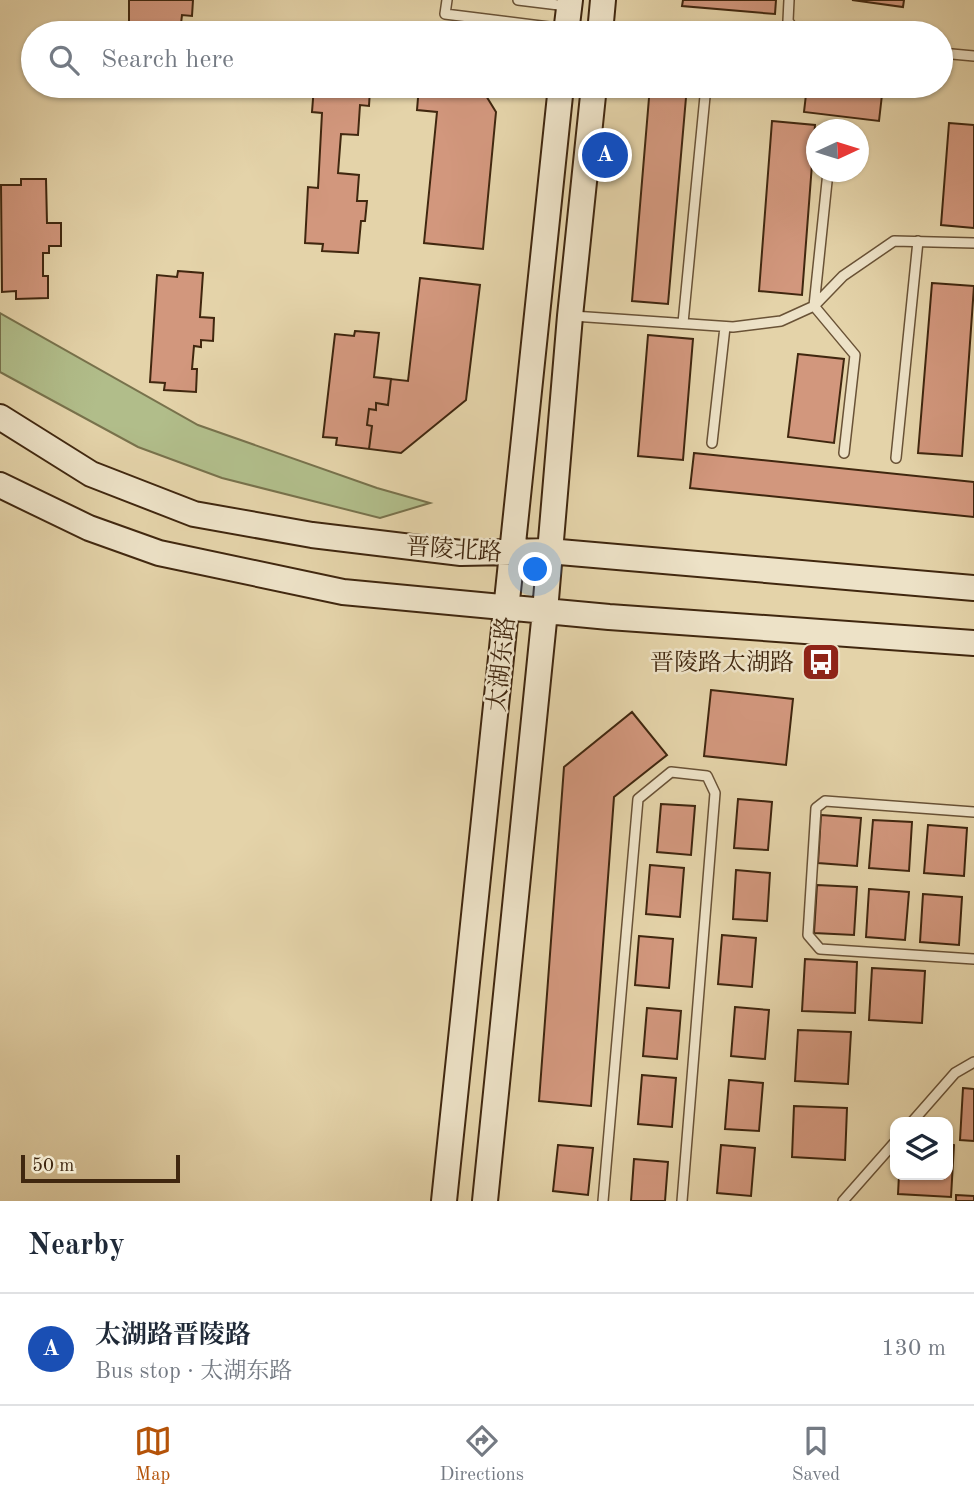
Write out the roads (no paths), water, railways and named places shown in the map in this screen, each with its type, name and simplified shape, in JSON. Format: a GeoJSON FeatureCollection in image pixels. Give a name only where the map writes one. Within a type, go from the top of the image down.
{"type":"FeatureCollection","features":[{"type":"Feature","properties":{"kind":"main road"},"geometry":{"type":"LineString","coordinates":[[601,21],[603,0]]}},
{"type":"Feature","properties":{"kind":"main road","name":"太湖东路"},"geometry":{"type":"LineString","coordinates":[[444,1201],[560,98]]}},
{"type":"Feature","properties":{"kind":"main road","name":"太湖东路"},"geometry":{"type":"LineString","coordinates":[[485,1201],[545,611],[548,551],[593,98]]}},
{"type":"Feature","properties":{"kind":"main road","name":"晋陵北路"},"geometry":{"type":"LineString","coordinates":[[0,416],[91,474],[194,514],[326,537],[461,553],[511,554],[548,551],[974,589]]}},
{"type":"Feature","properties":{"kind":"main road","name":"晋陵北路"},"geometry":{"type":"LineString","coordinates":[[0,485],[89,528],[159,553],[344,592],[545,611],[974,643]]}},
{"type":"Feature","properties":{"kind":"lane"},"geometry":{"type":"LineString","coordinates":[[447,0],[445,14],[568,17]]}},
{"type":"Feature","properties":{"kind":"lane"},"geometry":{"type":"LineString","coordinates":[[518,0],[568,17]]}},
{"type":"Feature","properties":{"kind":"lane"},"geometry":{"type":"LineString","coordinates":[[788,21],[789,0]]}},
{"type":"Feature","properties":{"kind":"lane"},"geometry":{"type":"LineString","coordinates":[[953,54],[974,56]]}},
{"type":"Feature","properties":{"kind":"lane"},"geometry":{"type":"LineString","coordinates":[[683,323],[705,98]]}},
{"type":"Feature","properties":{"kind":"lane"},"geometry":{"type":"LineString","coordinates":[[827,182],[814,306],[855,355],[844,453]]}},
{"type":"Feature","properties":{"kind":"lane"},"geometry":{"type":"LineString","coordinates":[[570,316],[725,327],[781,321],[814,306],[843,276],[894,241],[974,243]]}},
{"type":"Feature","properties":{"kind":"lane"},"geometry":{"type":"LineString","coordinates":[[896,458],[918,241]]}},
{"type":"Feature","properties":{"kind":"lane"},"geometry":{"type":"LineString","coordinates":[[712,443],[725,327]]}},
{"type":"Feature","properties":{"kind":"lane"},"geometry":{"type":"LineString","coordinates":[[603,1201],[638,799],[671,772],[707,776],[715,793],[682,1201]]}},
{"type":"Feature","properties":{"kind":"lane"},"geometry":{"type":"LineString","coordinates":[[974,812],[825,801],[816,808],[808,935],[820,949],[974,959]]}},
{"type":"Feature","properties":{"kind":"lane"},"geometry":{"type":"LineString","coordinates":[[916,1117],[955,1073],[974,1062]]}},
{"type":"Feature","properties":{"kind":"lane"},"geometry":{"type":"LineString","coordinates":[[843,1201],[890,1148]]}},
{"type":"Feature","properties":{"kind":"place","name":"太湖路晋陵路"},"geometry":{"type":"Point","coordinates":[605,155]}},
{"type":"Feature","properties":{"kind":"place","name":"晋陵路太湖路"},"geometry":{"type":"Point","coordinates":[821,662]}}]}
